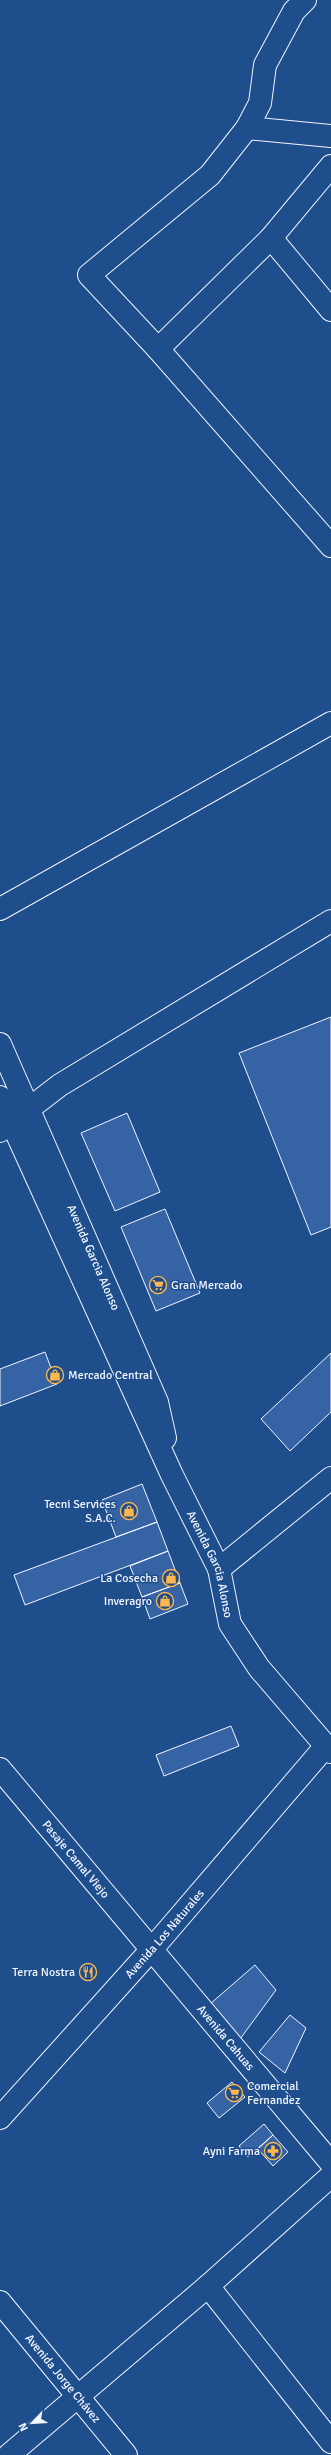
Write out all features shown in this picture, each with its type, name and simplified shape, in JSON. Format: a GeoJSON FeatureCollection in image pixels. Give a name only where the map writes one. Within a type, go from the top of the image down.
{"type":"FeatureCollection","features":[{"type":"Feature","properties":{"kind":"street"},"geometry":{"type":"LineString","coordinates":[[305,0],[294,11],[265,65],[260,103],[246,128],[210,175],[89,275],[158,349],[331,546]]}},
{"type":"Feature","properties":{"kind":"street"},"geometry":{"type":"LineString","coordinates":[[246,128],[331,136]]}},
{"type":"Feature","properties":{"kind":"street"},"geometry":{"type":"LineString","coordinates":[[158,349],[271,238],[331,166]]}},
{"type":"Feature","properties":{"kind":"street"},"geometry":{"type":"LineString","coordinates":[[271,238],[331,310]]}},
{"type":"Feature","properties":{"kind":"street"},"geometry":{"type":"LineString","coordinates":[[0,909],[331,723]]}},
{"type":"Feature","properties":{"kind":"street"},"geometry":{"type":"LineString","coordinates":[[6,1127],[60,1085],[331,921]]}},
{"type":"Feature","properties":{"kind":"street","name":"Avenida Garcia Alonso"},"geometry":{"type":"LineString","coordinates":[[0,1044],[30,1109],[157,1402],[172,1474]]}},
{"type":"Feature","properties":{"kind":"street","name":"Avenida Garcia Alonso"},"geometry":{"type":"LineString","coordinates":[[0,1097],[6,1127],[219,1570],[230,1624],[259,1668],[328,1750]]}},
{"type":"Feature","properties":{"kind":"street"},"geometry":{"type":"LineString","coordinates":[[219,1570],[331,1478]]}},
{"type":"Feature","properties":{"kind":"street","name":"Avenida Los Naturales"},"geometry":{"type":"LineString","coordinates":[[0,2118],[328,1750]]}},
{"type":"Feature","properties":{"kind":"street","name":"Pasaje Camal Viejo"},"geometry":{"type":"LineString","coordinates":[[0,1769],[152,1949]]}},
{"type":"Feature","properties":{"kind":"street","name":"Avenida Cahuas"},"geometry":{"type":"LineString","coordinates":[[152,1949],[331,2162]]}},
{"type":"Feature","properties":{"kind":"street"},"geometry":{"type":"LineString","coordinates":[[9,2455],[79,2398],[208,2286],[331,2176]]}},
{"type":"Feature","properties":{"kind":"street"},"geometry":{"type":"LineString","coordinates":[[208,2286],[331,2442]]}},
{"type":"Feature","properties":{"kind":"street","name":"Avenida Jorge Chávez"},"geometry":{"type":"LineString","coordinates":[[0,2302],[126,2455]]}},
{"type":"Feature","properties":{"kind":"building"},"geometry":{"type":"Polygon","coordinates":[[[331,1017],[331,1227],[311,1235],[239,1053],[331,1017]]]}},
{"type":"Feature","properties":{"kind":"building"},"geometry":{"type":"Polygon","coordinates":[[[127,1113],[160,1192],[115,1211],[81,1133],[127,1113]]]}},
{"type":"Feature","properties":{"kind":"building"},"geometry":{"type":"Polygon","coordinates":[[[165,1209],[200,1293],[156,1311],[121,1227],[165,1209]]]}},
{"type":"Feature","properties":{"kind":"building"},"geometry":{"type":"Polygon","coordinates":[[[45,1352],[57,1384],[0,1406],[0,1369],[45,1352]]]}},
{"type":"Feature","properties":{"kind":"building"},"geometry":{"type":"Polygon","coordinates":[[[331,1353],[331,1412],[290,1451],[261,1419],[331,1353]]]}},
{"type":"Feature","properties":{"kind":"building","name":"Tecni Services S.A.C."},"geometry":{"type":"Polygon","coordinates":[[[142,1484],[157,1522],[116,1537],[102,1500],[142,1484]]]}},
{"type":"Feature","properties":{"kind":"building"},"geometry":{"type":"Polygon","coordinates":[[[157,1522],[168,1551],[25,1605],[14,1575],[157,1522]]]}},
{"type":"Feature","properties":{"kind":"building"},"geometry":{"type":"Polygon","coordinates":[[[168,1551],[180,1583],[142,1597],[130,1566],[168,1551]]]}},
{"type":"Feature","properties":{"kind":"building","name":"Inveragro"},"geometry":{"type":"Polygon","coordinates":[[[180,1583],[188,1604],[150,1619],[142,1597],[180,1583]]]}},
{"type":"Feature","properties":{"kind":"building"},"geometry":{"type":"Polygon","coordinates":[[[231,1726],[239,1746],[164,1776],[156,1755],[231,1726]]]}},
{"type":"Feature","properties":{"kind":"building"},"geometry":{"type":"Polygon","coordinates":[[[255,1965],[276,1990],[240,2039],[210,2004],[255,1965]]]}},
{"type":"Feature","properties":{"kind":"building"},"geometry":{"type":"Polygon","coordinates":[[[290,2015],[306,2028],[285,2073],[259,2052],[290,2015]]]}},
{"type":"Feature","properties":{"kind":"building"},"geometry":{"type":"Polygon","coordinates":[[[232,2082],[245,2097],[219,2118],[207,2103],[232,2082]]]}},
{"type":"Feature","properties":{"kind":"building"},"geometry":{"type":"Polygon","coordinates":[[[264,2124],[273,2135],[248,2157],[239,2146],[264,2124]]]}},
{"type":"Feature","properties":{"kind":"building","name":"Ayni Farma"},"geometry":{"type":"Polygon","coordinates":[[[273,2135],[288,2152],[273,2166],[258,2149],[273,2135]]]}},
{"type":"Feature","properties":{"kind":"place","name":"Gran Mercado"},"geometry":{"type":"Point","coordinates":[158,1285]}},
{"type":"Feature","properties":{"kind":"place","name":"Mercado Central"},"geometry":{"type":"Point","coordinates":[55,1375]}},
{"type":"Feature","properties":{"kind":"place","name":"Tecni Services S.A.C."},"geometry":{"type":"Point","coordinates":[129,1511]}},
{"type":"Feature","properties":{"kind":"place","name":"La Cosecha"},"geometry":{"type":"Point","coordinates":[171,1578]}},
{"type":"Feature","properties":{"kind":"place","name":"Inveragro"},"geometry":{"type":"Point","coordinates":[165,1601]}},
{"type":"Feature","properties":{"kind":"place","name":"Terra Nostra"},"geometry":{"type":"Point","coordinates":[88,1972]}},
{"type":"Feature","properties":{"kind":"place","name":"Comercial Fernandez"},"geometry":{"type":"Point","coordinates":[234,2093]}},
{"type":"Feature","properties":{"kind":"place","name":"Ayni Farma"},"geometry":{"type":"Point","coordinates":[273,2151]}}]}
